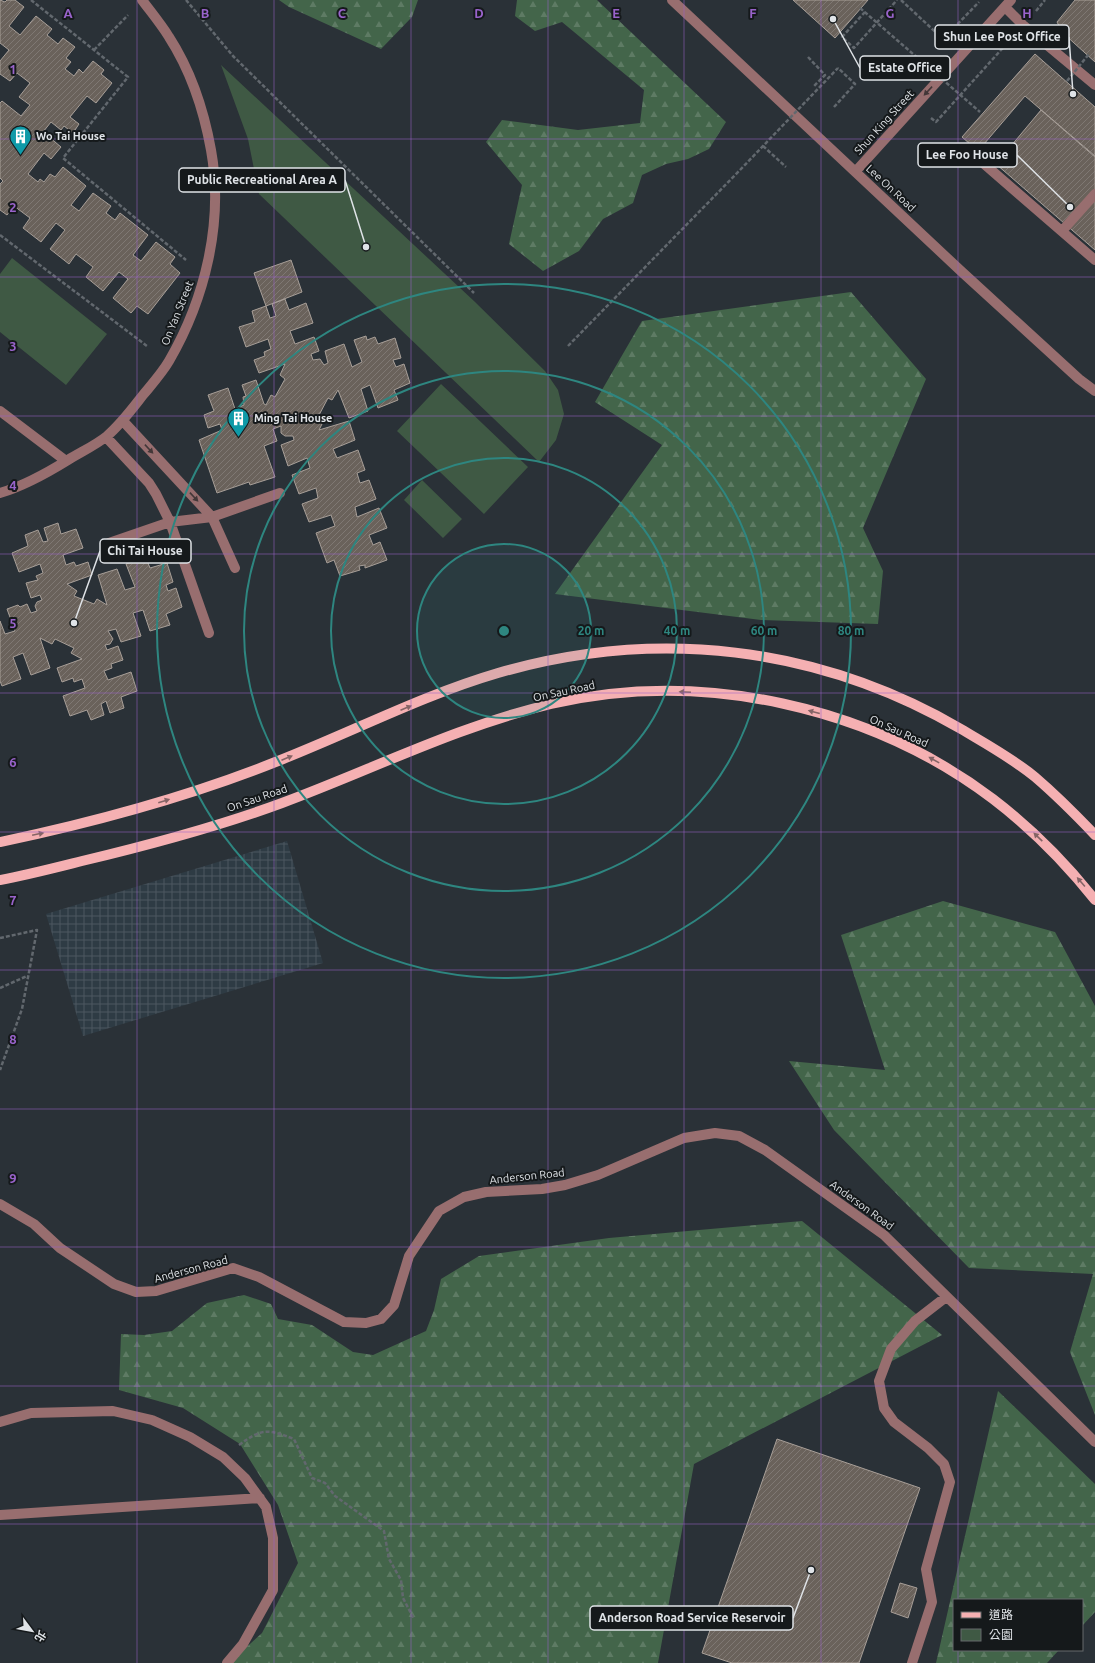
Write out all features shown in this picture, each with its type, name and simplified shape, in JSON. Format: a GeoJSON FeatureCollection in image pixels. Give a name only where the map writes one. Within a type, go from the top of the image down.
{"type":"FeatureCollection","features":[{"type":"Feature","properties":{"kind":"main road"},"geometry":{"type":"LineString","coordinates":[[0,842],[114,815],[201,790],[279,761],[438,694],[499,673],[534,664],[606,651],[674,648],[712,649],[775,658],[820,669],[859,681],[900,697],[939,716],[1006,756],[1033,776],[1066,804],[1095,834]]}},
{"type":"Feature","properties":{"kind":"main road","name":"On Sau Road"},"geometry":{"type":"LineString","coordinates":[[0,880],[141,847],[202,830],[281,803],[468,730],[522,712],[552,704],[598,696],[681,691],[726,694],[792,706],[847,721],[898,742],[945,767],[992,798],[1036,836],[1066,865],[1095,900]]}},
{"type":"Feature","properties":{"kind":"street","name":"On Yan Street"},"geometry":{"type":"LineString","coordinates":[[0,492],[9,490],[48,473],[106,437],[123,421],[168,362],[190,319],[198,299],[207,267],[213,233],[215,202],[211,152],[205,121],[186,69],[169,38],[142,0]]}},
{"type":"Feature","properties":{"kind":"street","name":"Lee On Road"},"geometry":{"type":"LineString","coordinates":[[672,0],[962,272],[1079,379],[1095,391]]}},
{"type":"Feature","properties":{"kind":"street"},"geometry":{"type":"LineString","coordinates":[[1008,3],[1023,25],[1095,85]]}},
{"type":"Feature","properties":{"kind":"street","name":"Shun King Street"},"geometry":{"type":"LineString","coordinates":[[856,172],[1008,3]]}},
{"type":"Feature","properties":{"kind":"street"},"geometry":{"type":"LineString","coordinates":[[974,156],[1095,260]]}},
{"type":"Feature","properties":{"kind":"street"},"geometry":{"type":"LineString","coordinates":[[1062,232],[1095,194]]}},
{"type":"Feature","properties":{"kind":"street"},"geometry":{"type":"LineString","coordinates":[[0,411],[66,461]]}},
{"type":"Feature","properties":{"kind":"street"},"geometry":{"type":"LineString","coordinates":[[123,421],[212,516],[236,568]]}},
{"type":"Feature","properties":{"kind":"street"},"geometry":{"type":"LineString","coordinates":[[106,437],[149,483],[170,522],[209,633]]}},
{"type":"Feature","properties":{"kind":"street"},"geometry":{"type":"LineString","coordinates":[[109,543],[170,522],[212,516],[280,494]]}},
{"type":"Feature","properties":{"kind":"street","name":"Anderson Road"},"geometry":{"type":"LineString","coordinates":[[0,1204],[34,1224],[60,1248],[114,1284],[136,1292],[156,1291],[233,1268],[259,1277],[344,1322],[366,1322],[381,1319],[394,1305],[409,1256],[439,1211],[464,1197],[486,1192],[542,1189],[565,1185],[598,1175],[684,1138],[715,1133],[738,1136],[765,1150],[884,1235],[1095,1442]]}},
{"type":"Feature","properties":{"kind":"street"},"geometry":{"type":"LineString","coordinates":[[912,1663],[932,1602],[926,1569],[950,1482],[944,1464],[928,1448],[894,1422],[884,1408],[879,1381],[891,1349],[914,1321],[946,1297]]}},
{"type":"Feature","properties":{"kind":"street"},"geometry":{"type":"LineString","coordinates":[[0,1422],[31,1413],[113,1411],[152,1420],[190,1437],[223,1457],[245,1478],[266,1507],[273,1538],[273,1590],[243,1644],[227,1663]]}},
{"type":"Feature","properties":{"kind":"street"},"geometry":{"type":"LineString","coordinates":[[0,1515],[260,1498]]}},
{"type":"Feature","properties":{"kind":"path"},"geometry":{"type":"LineString","coordinates":[[32,0],[128,77],[63,158],[186,260]]}},
{"type":"Feature","properties":{"kind":"path"},"geometry":{"type":"LineString","coordinates":[[186,0],[233,56],[474,292]]}},
{"type":"Feature","properties":{"kind":"path"},"geometry":{"type":"LineString","coordinates":[[865,12],[842,37],[854,48],[898,0]]}},
{"type":"Feature","properties":{"kind":"path"},"geometry":{"type":"LineString","coordinates":[[901,0],[943,39],[981,0]]}},
{"type":"Feature","properties":{"kind":"path"},"geometry":{"type":"LineString","coordinates":[[936,122],[1045,0]]}},
{"type":"Feature","properties":{"kind":"path"},"geometry":{"type":"LineString","coordinates":[[860,8],[980,112]]}},
{"type":"Feature","properties":{"kind":"path"},"geometry":{"type":"LineString","coordinates":[[94,50],[129,14]]}},
{"type":"Feature","properties":{"kind":"path"},"geometry":{"type":"LineString","coordinates":[[1067,82],[1089,54]]}},
{"type":"Feature","properties":{"kind":"path"},"geometry":{"type":"LineString","coordinates":[[808,57],[825,75],[813,87]]}},
{"type":"Feature","properties":{"kind":"path"},"geometry":{"type":"LineString","coordinates":[[568,346],[764,146],[838,68],[855,84],[834,106]]}},
{"type":"Feature","properties":{"kind":"path"},"geometry":{"type":"LineString","coordinates":[[764,146],[786,167]]}},
{"type":"Feature","properties":{"kind":"path"},"geometry":{"type":"LineString","coordinates":[[0,235],[147,346]]}},
{"type":"Feature","properties":{"kind":"path"},"geometry":{"type":"LineString","coordinates":[[0,938],[37,930],[22,1009],[0,1070]]}},
{"type":"Feature","properties":{"kind":"path"},"geometry":{"type":"LineString","coordinates":[[0,988],[28,976]]}},
{"type":"Feature","properties":{"kind":"path"},"geometry":{"type":"LineString","coordinates":[[223,1457],[254,1434],[274,1431],[294,1439],[312,1478],[325,1483],[335,1496],[384,1531],[389,1558],[401,1580],[403,1598],[414,1619]]}},
{"type":"Feature","properties":{"kind":"shaded area"},"geometry":{"type":"Polygon","coordinates":[[[287,841],[323,963],[83,1036],[46,914],[287,841]]]}},
{"type":"Feature","properties":{"kind":"green space"},"geometry":{"type":"Polygon","coordinates":[[[279,0],[418,0],[412,17],[381,49],[289,7],[279,0]]]}},
{"type":"Feature","properties":{"kind":"green space"},"geometry":{"type":"Polygon","coordinates":[[[517,0],[597,0],[726,122],[709,149],[688,159],[666,164],[642,175],[633,203],[603,219],[579,251],[543,271],[509,244],[522,185],[486,142],[502,120],[578,130],[640,123],[644,90],[562,22],[535,31],[515,16],[517,0]]]}},
{"type":"Feature","properties":{"kind":"green space"},"geometry":{"type":"Polygon","coordinates":[[[221,65],[474,301],[545,371],[558,390],[564,414],[556,440],[539,462],[259,194],[248,139],[221,65]]]}},
{"type":"Feature","properties":{"kind":"green space"},"geometry":{"type":"Polygon","coordinates":[[[12,258],[107,334],[66,385],[0,332],[0,274],[12,258]]]}},
{"type":"Feature","properties":{"kind":"green space"},"geometry":{"type":"Polygon","coordinates":[[[851,292],[926,379],[863,528],[883,571],[878,624],[761,620],[555,594],[662,445],[595,402],[642,321],[851,292]]]}},
{"type":"Feature","properties":{"kind":"green space"},"geometry":{"type":"Polygon","coordinates":[[[441,384],[528,467],[484,514],[397,431],[441,384]]]}},
{"type":"Feature","properties":{"kind":"green space"},"geometry":{"type":"Polygon","coordinates":[[[422,480],[462,519],[443,538],[404,500],[422,480]]]}},
{"type":"Feature","properties":{"kind":"green space"},"geometry":{"type":"Polygon","coordinates":[[[943,901],[1055,932],[1095,1006],[1095,1415],[1070,1352],[1093,1274],[969,1268],[834,1130],[789,1061],[885,1070],[841,935],[943,901]]]}},
{"type":"Feature","properties":{"kind":"green space"},"geometry":{"type":"Polygon","coordinates":[[[802,1221],[942,1335],[694,1464],[658,1663],[229,1663],[262,1633],[298,1563],[278,1505],[240,1444],[183,1408],[119,1390],[121,1334],[144,1335],[172,1331],[207,1303],[244,1295],[271,1304],[278,1319],[312,1325],[353,1352],[373,1355],[426,1331],[434,1310],[441,1279],[479,1256],[609,1238],[802,1221]]]}},
{"type":"Feature","properties":{"kind":"green space"},"geometry":{"type":"Polygon","coordinates":[[[998,1391],[1095,1484],[1095,1612],[1083,1625],[1083,1599],[953,1599],[953,1651],[1058,1651],[1047,1663],[936,1663],[998,1391]]]}},
{"type":"Feature","properties":{"kind":"building","name":"Wo Tai House"},"geometry":{"type":"Polygon","coordinates":[[[0,0],[5,2],[7,0],[15,0],[24,7],[9,26],[20,35],[36,16],[52,29],[47,35],[58,44],[63,38],[75,47],[66,58],[71,62],[65,69],[74,76],[79,69],[83,73],[93,61],[104,70],[101,74],[112,83],[96,103],[87,96],[70,117],[79,124],[73,133],[64,126],[61,130],[51,122],[43,132],[61,147],[51,159],[44,153],[28,174],[38,182],[40,179],[44,182],[50,174],[55,177],[63,167],[86,186],[71,205],[79,211],[93,193],[111,206],[106,213],[115,220],[120,213],[148,235],[133,255],[141,261],[156,242],[175,257],[170,264],[180,273],[148,314],[137,306],[131,313],[113,298],[128,279],[119,272],[103,291],[86,277],[93,267],[76,254],[69,264],[50,249],[65,230],[56,223],[41,242],[23,228],[30,218],[14,206],[7,215],[0,210],[0,184],[3,181],[0,178],[0,103],[2,101],[21,116],[30,105],[19,97],[30,83],[17,73],[10,81],[0,74],[0,61],[9,50],[0,43],[0,0]]]}},
{"type":"Feature","properties":{"kind":"building"},"geometry":{"type":"Polygon","coordinates":[[[793,0],[868,0],[835,38],[793,0]]]}},
{"type":"Feature","properties":{"kind":"building"},"geometry":{"type":"Polygon","coordinates":[[[1075,0],[1095,0],[1095,62],[1063,33],[1057,22],[1075,0]]]}},
{"type":"Feature","properties":{"kind":"building"},"geometry":{"type":"Polygon","coordinates":[[[1035,54],[1095,107],[1095,156],[1025,96],[978,151],[962,137],[1035,54]]]}},
{"type":"Feature","properties":{"kind":"building"},"geometry":{"type":"Polygon","coordinates":[[[1041,110],[1095,157],[1095,250],[996,164],[1041,110]]]}},
{"type":"Feature","properties":{"kind":"building"},"geometry":{"type":"Polygon","coordinates":[[[291,260],[302,292],[266,306],[254,273],[291,260]]]}},
{"type":"Feature","properties":{"kind":"building","name":"Ming Tai House"},"geometry":{"type":"Polygon","coordinates":[[[285,299],[289,310],[306,303],[313,323],[290,331],[295,344],[314,337],[319,351],[311,354],[313,360],[320,359],[324,365],[328,363],[325,351],[344,344],[352,367],[362,362],[354,340],[366,336],[367,340],[375,337],[378,344],[395,338],[401,358],[393,360],[396,367],[404,364],[410,383],[394,390],[398,400],[378,408],[370,385],[361,389],[368,411],[349,418],[338,390],[332,400],[328,398],[318,417],[324,420],[319,430],[349,421],[355,440],[333,449],[337,458],[358,450],[365,470],[357,473],[360,483],[369,480],[376,499],[355,507],[357,517],[379,508],[387,528],[369,535],[373,545],[380,542],[387,560],[365,568],[365,565],[359,566],[360,570],[340,576],[334,560],[327,563],[316,533],[335,526],[331,515],[309,522],[302,504],[318,498],[316,488],[299,494],[292,475],[310,468],[307,458],[288,466],[281,445],[294,440],[293,436],[285,436],[281,433],[281,426],[273,429],[277,441],[264,446],[275,477],[250,485],[249,482],[217,493],[199,440],[222,430],[220,424],[208,428],[204,415],[214,411],[208,395],[228,388],[235,409],[244,405],[243,397],[246,396],[242,385],[256,380],[264,404],[266,405],[271,395],[275,397],[285,379],[280,375],[285,364],[259,373],[254,360],[265,356],[264,352],[271,349],[268,339],[246,347],[239,327],[255,322],[252,311],[266,306],[270,318],[276,316],[272,304],[285,299]]]}},
{"type":"Feature","properties":{"kind":"building"},"geometry":{"type":"Polygon","coordinates":[[[58,523],[61,534],[76,529],[83,548],[63,555],[66,565],[74,562],[76,566],[88,562],[92,575],[67,584],[77,591],[74,596],[94,604],[97,599],[107,605],[98,575],[117,569],[125,590],[135,587],[126,564],[146,558],[150,568],[167,563],[173,582],[166,585],[168,591],[176,588],[182,607],[166,614],[170,625],[150,631],[143,610],[133,613],[141,636],[121,642],[116,629],[108,631],[113,639],[110,644],[105,645],[107,650],[118,646],[123,660],[111,664],[112,668],[104,671],[108,680],[131,672],[137,691],[121,697],[124,708],[110,713],[106,701],[101,704],[104,715],[91,720],[87,710],[70,716],[63,696],[85,688],[82,679],[74,682],[73,678],[62,682],[57,668],[82,659],[71,653],[74,648],[55,639],[52,644],[40,638],[50,668],[31,675],[23,653],[13,657],[21,679],[2,686],[0,681],[0,621],[5,634],[15,631],[7,609],[18,605],[20,607],[27,604],[31,613],[37,611],[35,606],[37,602],[42,600],[40,595],[31,598],[26,583],[38,580],[36,576],[43,573],[40,564],[19,572],[12,553],[28,546],[25,535],[38,530],[43,542],[48,541],[44,528],[58,523]]]}},
{"type":"Feature","properties":{"kind":"building"},"geometry":{"type":"Polygon","coordinates":[[[777,1439],[920,1488],[859,1663],[732,1663],[702,1653],[777,1439]]]}},
{"type":"Feature","properties":{"kind":"building"},"geometry":{"type":"Polygon","coordinates":[[[900,1583],[917,1588],[908,1618],[891,1612],[900,1583]]]}},
{"type":"Feature","properties":{"kind":"place","name":"Estate Office"},"geometry":{"type":"Point","coordinates":[833,19]}},
{"type":"Feature","properties":{"kind":"place","name":"Shun Lee Post Office"},"geometry":{"type":"Point","coordinates":[1073,94]}},
{"type":"Feature","properties":{"kind":"place","name":"Wo Tai House"},"geometry":{"type":"Point","coordinates":[21,156]}},
{"type":"Feature","properties":{"kind":"place","name":"Lee Foo House"},"geometry":{"type":"Point","coordinates":[1070,207]}},
{"type":"Feature","properties":{"kind":"place","name":"Public Recreational Area A"},"geometry":{"type":"Point","coordinates":[366,247]}},
{"type":"Feature","properties":{"kind":"place","name":"Ming Tai House"},"geometry":{"type":"Point","coordinates":[239,438]}},
{"type":"Feature","properties":{"kind":"place","name":"Chi Tai House"},"geometry":{"type":"Point","coordinates":[74,623]}},
{"type":"Feature","properties":{"kind":"place","name":"Anderson Road Service Reservoir"},"geometry":{"type":"Point","coordinates":[811,1570]}}]}
